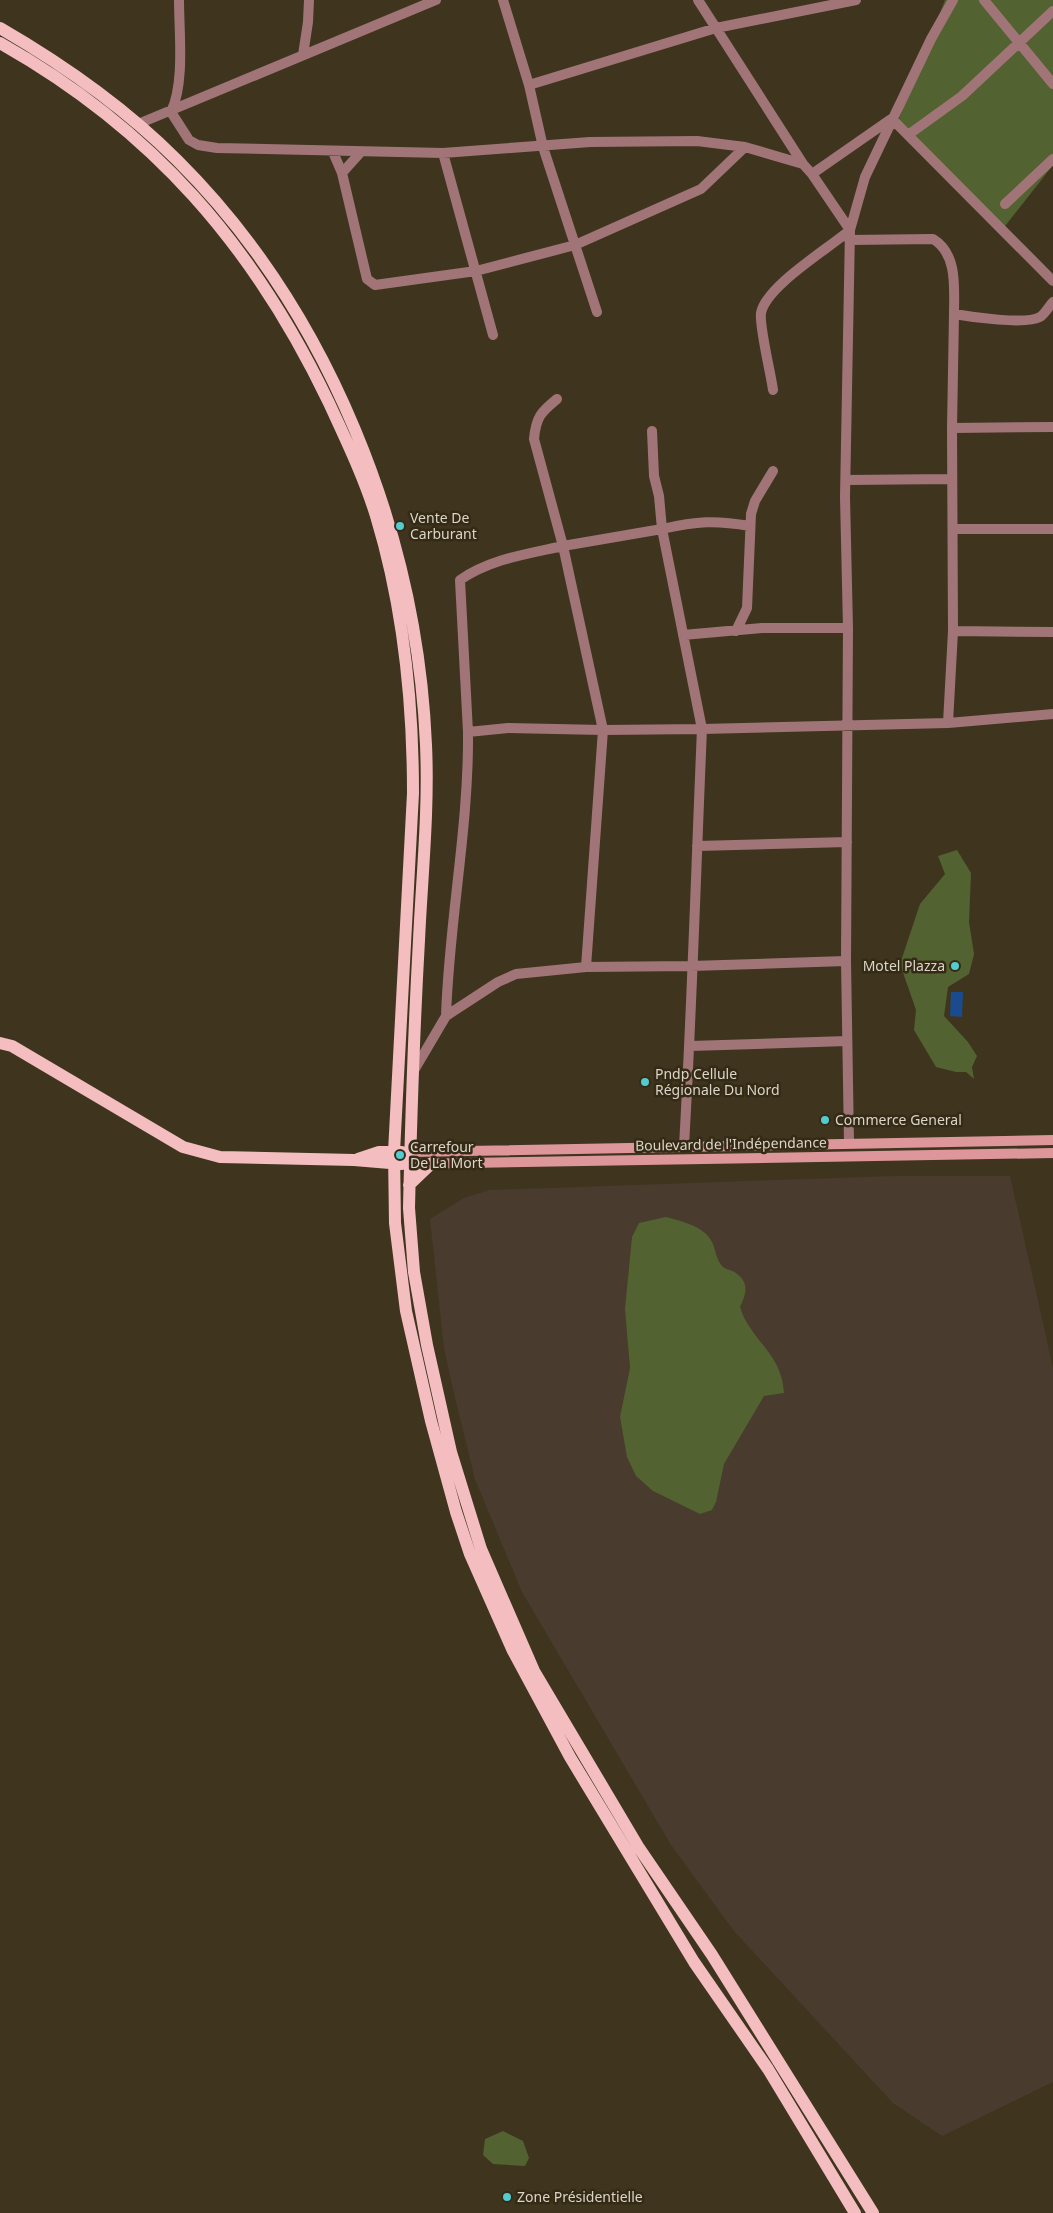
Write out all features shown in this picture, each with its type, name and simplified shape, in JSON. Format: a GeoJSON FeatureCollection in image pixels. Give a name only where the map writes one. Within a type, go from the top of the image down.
{"type":"FeatureCollection","features":[{"type":"Feature","properties":{"kind":"main road"},"geometry":{"type":"LineString","coordinates":[[0,28],[50,57],[138,124],[176,159],[214,199],[255,249],[285,296],[323,362],[347,413],[386,512],[403,581],[419,667],[426,746],[425,822],[413,1072],[409,1208],[414,1272],[426,1345],[451,1452],[481,1549],[534,1671],[639,1848],[712,1955],[873,2213]]}},
{"type":"Feature","properties":{"kind":"main road"},"geometry":{"type":"LineString","coordinates":[[0,42],[87,98],[134,137],[202,203],[241,251],[280,310],[313,369],[350,448],[376,516],[395,597],[407,668],[413,746],[407,917],[394,1158],[395,1223],[406,1311],[441,1460],[474,1562],[513,1651],[575,1765],[694,1962],[772,2076],[855,2213]]}},
{"type":"Feature","properties":{"kind":"main road"},"geometry":{"type":"LineString","coordinates":[[0,1043],[12,1046],[183,1147],[220,1157],[354,1160],[380,1152],[394,1158],[410,1158]]}},
{"type":"Feature","properties":{"kind":"main road","name":"Boulevard de l'Indépendance"},"geometry":{"type":"LineString","coordinates":[[410,1158],[684,1146],[1053,1140]]}},
{"type":"Feature","properties":{"kind":"main road","name":"Boulevard de l'Indépendance"},"geometry":{"type":"LineString","coordinates":[[410,1158],[432,1163],[1053,1153]]}},
{"type":"Feature","properties":{"kind":"main road"},"geometry":{"type":"LineString","coordinates":[[409,1185],[432,1163]]}},
{"type":"Feature","properties":{"kind":"street"},"geometry":{"type":"LineString","coordinates":[[179,0],[179,63],[175,101],[171,112],[183,134],[198,145],[246,150],[443,153],[630,141],[697,141],[745,147],[803,164]]}},
{"type":"Feature","properties":{"kind":"street"},"geometry":{"type":"LineString","coordinates":[[303,55],[309,0]]}},
{"type":"Feature","properties":{"kind":"street"},"geometry":{"type":"LineString","coordinates":[[138,124],[171,112],[436,0]]}},
{"type":"Feature","properties":{"kind":"street"},"geometry":{"type":"LineString","coordinates":[[503,0],[529,85],[543,146],[597,312]]}},
{"type":"Feature","properties":{"kind":"street"},"geometry":{"type":"LineString","coordinates":[[698,0],[850,235]]}},
{"type":"Feature","properties":{"kind":"street"},"geometry":{"type":"LineString","coordinates":[[529,85],[716,28],[856,0]]}},
{"type":"Feature","properties":{"kind":"street"},"geometry":{"type":"LineString","coordinates":[[850,1142],[846,961],[848,628],[846,480],[850,235],[865,177],[892,119],[953,0]]}},
{"type":"Feature","properties":{"kind":"street"},"geometry":{"type":"LineString","coordinates":[[984,0],[1053,84]]}},
{"type":"Feature","properties":{"kind":"street"},"geometry":{"type":"LineString","coordinates":[[908,135],[962,96],[1053,11]]}},
{"type":"Feature","properties":{"kind":"street"},"geometry":{"type":"LineString","coordinates":[[892,119],[1053,281]]}},
{"type":"Feature","properties":{"kind":"street"},"geometry":{"type":"LineString","coordinates":[[812,174],[892,119]]}},
{"type":"Feature","properties":{"kind":"street"},"geometry":{"type":"LineString","coordinates":[[333,152],[342,173],[367,279],[375,285],[476,271],[575,245],[701,190],[745,147]]}},
{"type":"Feature","properties":{"kind":"street"},"geometry":{"type":"LineString","coordinates":[[342,173],[360,152]]}},
{"type":"Feature","properties":{"kind":"street"},"geometry":{"type":"LineString","coordinates":[[443,153],[493,335]]}},
{"type":"Feature","properties":{"kind":"street"},"geometry":{"type":"LineString","coordinates":[[1005,204],[1053,159]]}},
{"type":"Feature","properties":{"kind":"street"},"geometry":{"type":"LineString","coordinates":[[773,390],[761,314],[767,298],[784,281],[850,235],[934,239],[943,245],[952,271],[954,314],[951,479],[953,631],[948,723]]}},
{"type":"Feature","properties":{"kind":"street"},"geometry":{"type":"LineString","coordinates":[[954,314],[985,318],[1030,320],[1041,316],[1053,302]]}},
{"type":"Feature","properties":{"kind":"street"},"geometry":{"type":"LineString","coordinates":[[557,399],[541,412],[534,439],[563,546],[603,730],[586,967]]}},
{"type":"Feature","properties":{"kind":"street"},"geometry":{"type":"LineString","coordinates":[[952,428],[1053,427]]}},
{"type":"Feature","properties":{"kind":"street"},"geometry":{"type":"LineString","coordinates":[[652,431],[654,476],[659,496],[662,529],[702,728],[691,966],[690,1046],[684,1146]]}},
{"type":"Feature","properties":{"kind":"street"},"geometry":{"type":"LineString","coordinates":[[736,631],[747,608],[750,526],[755,501],[772,471]]}},
{"type":"Feature","properties":{"kind":"street"},"geometry":{"type":"LineString","coordinates":[[846,480],[951,479]]}},
{"type":"Feature","properties":{"kind":"street"},"geometry":{"type":"LineString","coordinates":[[446,1016],[453,908],[468,777],[468,732],[460,580],[474,571],[499,560],[563,546],[704,521],[719,521],[750,526]]}},
{"type":"Feature","properties":{"kind":"street"},"geometry":{"type":"LineString","coordinates":[[953,529],[1053,529]]}},
{"type":"Feature","properties":{"kind":"street"},"geometry":{"type":"LineString","coordinates":[[683,636],[762,628],[848,628]]}},
{"type":"Feature","properties":{"kind":"street"},"geometry":{"type":"LineString","coordinates":[[953,631],[1053,632]]}},
{"type":"Feature","properties":{"kind":"street"},"geometry":{"type":"LineString","coordinates":[[468,732],[508,728],[603,730],[948,723],[1053,714]]}},
{"type":"Feature","properties":{"kind":"street"},"geometry":{"type":"LineString","coordinates":[[697,846],[847,842]]}},
{"type":"Feature","properties":{"kind":"street"},"geometry":{"type":"LineString","coordinates":[[413,1072],[446,1016],[498,982],[516,974],[586,967],[846,961]]}},
{"type":"Feature","properties":{"kind":"street"},"geometry":{"type":"LineString","coordinates":[[690,1046],[847,1041]]}},
{"type":"Feature","properties":{"kind":"shaded area"},"geometry":{"type":"Polygon","coordinates":[[[894,1176],[1010,1176],[1053,1368],[1053,2082],[942,2136],[893,2103],[734,1931],[671,1845],[522,1592],[475,1479],[456,1402],[444,1348],[430,1219],[464,1198],[490,1190],[894,1176]]]}},
{"type":"Feature","properties":{"kind":"green space"},"geometry":{"type":"Polygon","coordinates":[[[945,0],[1053,0],[1053,165],[1002,230],[897,124],[945,0]]]}},
{"type":"Feature","properties":{"kind":"green space"},"geometry":{"type":"Polygon","coordinates":[[[957,850],[971,873],[969,922],[974,954],[969,974],[948,987],[944,1016],[968,1042],[977,1056],[972,1067],[974,1079],[966,1072],[956,1072],[936,1067],[914,1030],[916,1010],[900,964],[920,904],[945,874],[938,856],[957,850]]]}},
{"type":"Feature","properties":{"kind":"green space"},"geometry":{"type":"Polygon","coordinates":[[[666,1217],[692,1225],[709,1236],[722,1266],[736,1273],[743,1281],[746,1289],[740,1307],[751,1329],[778,1367],[784,1393],[764,1396],[724,1464],[716,1502],[712,1510],[700,1514],[653,1491],[636,1476],[627,1457],[620,1417],[630,1368],[625,1309],[632,1237],[639,1223],[666,1217]]]}},
{"type":"Feature","properties":{"kind":"green space"},"geometry":{"type":"Polygon","coordinates":[[[503,2131],[523,2141],[529,2158],[525,2166],[493,2164],[483,2155],[485,2139],[503,2131]]]}},
{"type":"Feature","properties":{"kind":"water"},"geometry":{"type":"Polygon","coordinates":[[[951,992],[963,992],[962,1017],[950,1016],[951,992]]]}},
{"type":"Feature","properties":{"kind":"place","name":"Vente De Carburant"},"geometry":{"type":"Point","coordinates":[400,526]}},
{"type":"Feature","properties":{"kind":"place","name":"Motel Plazza"},"geometry":{"type":"Point","coordinates":[955,966]}},
{"type":"Feature","properties":{"kind":"place","name":"Pndp Cellule Régionale Du Nord"},"geometry":{"type":"Point","coordinates":[645,1082]}},
{"type":"Feature","properties":{"kind":"place","name":"Commerce General"},"geometry":{"type":"Point","coordinates":[825,1120]}},
{"type":"Feature","properties":{"kind":"place","name":"Carrefour De La Mort"},"geometry":{"type":"Point","coordinates":[400,1155]}},
{"type":"Feature","properties":{"kind":"place","name":"Zone Présidentielle"},"geometry":{"type":"Point","coordinates":[507,2197]}}]}
